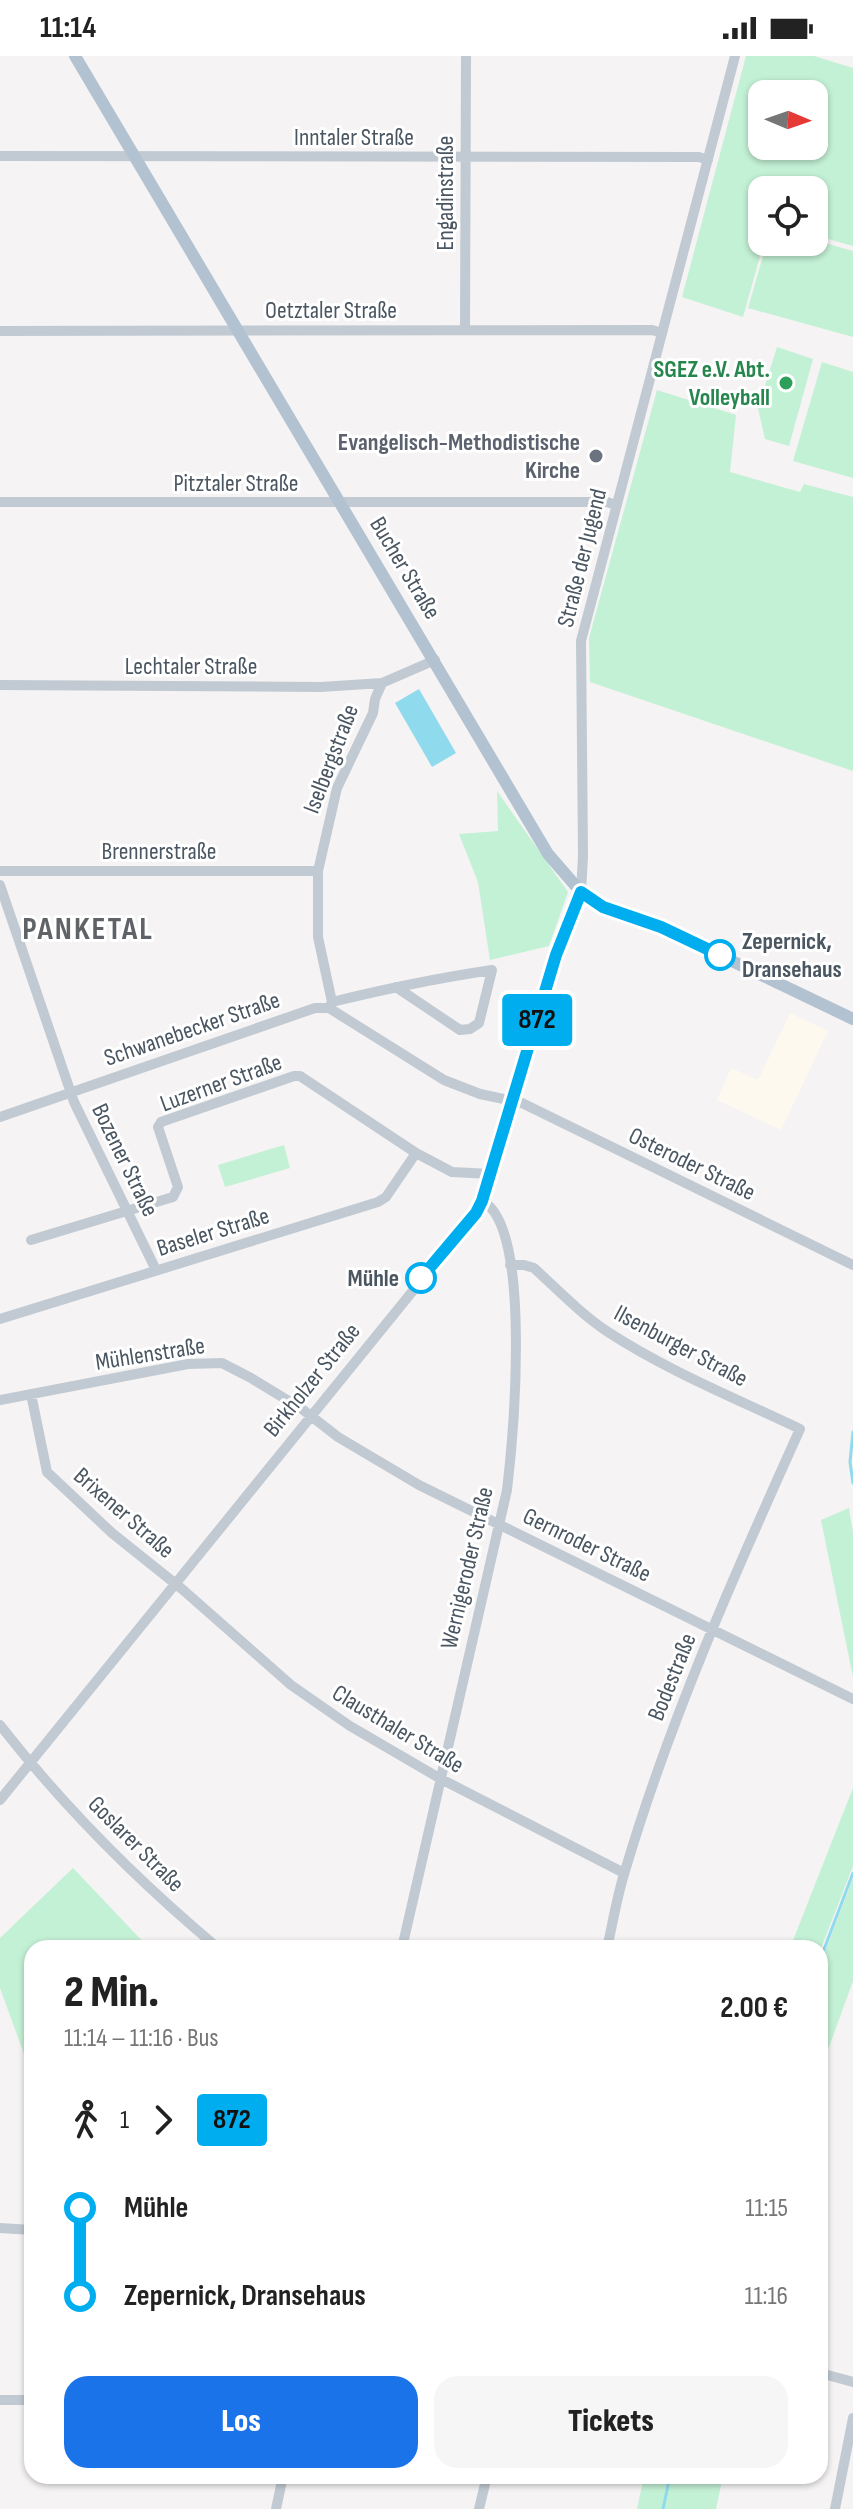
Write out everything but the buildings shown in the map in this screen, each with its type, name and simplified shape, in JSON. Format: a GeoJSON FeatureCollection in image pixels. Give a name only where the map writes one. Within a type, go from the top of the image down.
{"type":"FeatureCollection","features":[{"type":"Feature","properties":{"kind":"main road","name":"Bucher Straße"},"geometry":{"type":"LineString","coordinates":[[75,56],[548,854],[581,892],[603,907],[661,927],[853,1019]]}},
{"type":"Feature","properties":{"kind":"street","name":"Engadinstraße"},"geometry":{"type":"LineString","coordinates":[[465,330],[466,56]]}},
{"type":"Feature","properties":{"kind":"street","name":"Straße der Jugend"},"geometry":{"type":"LineString","coordinates":[[581,892],[581,641],[735,56]]}},
{"type":"Feature","properties":{"kind":"street","name":"Inntaler Straße"},"geometry":{"type":"LineString","coordinates":[[0,156],[699,157],[708,160]]}},
{"type":"Feature","properties":{"kind":"street","name":"Oetztaler Straße"},"geometry":{"type":"LineString","coordinates":[[0,331],[652,330],[662,333]]}},
{"type":"Feature","properties":{"kind":"street","name":"Pitztaler Straße"},"geometry":{"type":"LineString","coordinates":[[0,502],[607,502],[616,505]]}},
{"type":"Feature","properties":{"kind":"street","name":"Iselbergstraße"},"geometry":{"type":"LineString","coordinates":[[330,1005],[318,937],[318,871],[337,788],[373,713],[382,683],[435,660]]}},
{"type":"Feature","properties":{"kind":"street","name":"Lechtaler Straße"},"geometry":{"type":"LineString","coordinates":[[0,685],[321,687],[382,683]]}},
{"type":"Feature","properties":{"kind":"street","name":"Brennerstraße"},"geometry":{"type":"LineString","coordinates":[[0,871],[318,871]]}},
{"type":"Feature","properties":{"kind":"street","name":"Bozener Straße"},"geometry":{"type":"LineString","coordinates":[[0,885],[70,1092],[156,1270]]}},
{"type":"Feature","properties":{"kind":"street","name":"Birkholzer Straße"},"geometry":{"type":"LineString","coordinates":[[0,1800],[476,1213],[491,1174],[556,955],[581,892]]}},
{"type":"Feature","properties":{"kind":"street","name":"Schwanebecker Straße"},"geometry":{"type":"LineString","coordinates":[[0,1117],[315,1008],[330,1005],[396,987],[429,979],[492,970],[479,1023],[470,1029],[460,1030],[396,987]]}},
{"type":"Feature","properties":{"kind":"street","name":"Osteroder Straße"},"geometry":{"type":"LineString","coordinates":[[330,1005],[444,1080],[480,1094],[512,1100],[853,1265]]}},
{"type":"Feature","properties":{"kind":"street","name":"Luzerner Straße"},"geometry":{"type":"LineString","coordinates":[[31,1240],[161,1202],[177,1193],[178,1187],[158,1127],[161,1122],[294,1076],[310,1082],[416,1153],[452,1172],[491,1174]]}},
{"type":"Feature","properties":{"kind":"street","name":"Baseler Straße"},"geometry":{"type":"LineString","coordinates":[[0,1319],[378,1202],[386,1197],[416,1153]]}},
{"type":"Feature","properties":{"kind":"street","name":"Wernigeroder Straße"},"geometry":{"type":"LineString","coordinates":[[404,1940],[510,1467],[516,1392],[516,1334],[510,1265],[499,1216],[493,1206],[482,1201]]}},
{"type":"Feature","properties":{"kind":"street","name":"Ilsenburger Straße"},"geometry":{"type":"LineString","coordinates":[[510,1265],[534,1268],[601,1327],[634,1347],[701,1383],[800,1429]]}},
{"type":"Feature","properties":{"kind":"street","name":"Mühlenstraße"},"geometry":{"type":"LineString","coordinates":[[0,1400],[212,1362],[233,1367],[309,1416]]}},
{"type":"Feature","properties":{"kind":"street","name":"Brixener Straße"},"geometry":{"type":"LineString","coordinates":[[31,1394],[47,1472],[112,1533],[175,1583]]}},
{"type":"Feature","properties":{"kind":"street","name":"Gernroder Straße"},"geometry":{"type":"LineString","coordinates":[[309,1416],[388,1467],[853,1699]]}},
{"type":"Feature","properties":{"kind":"street","name":"Bodestraße"},"geometry":{"type":"LineString","coordinates":[[609,1940],[624,1873],[666,1746],[800,1429]]}},
{"type":"Feature","properties":{"kind":"street","name":"Clausthaler Straße"},"geometry":{"type":"LineString","coordinates":[[175,1583],[291,1685],[350,1726],[441,1779],[624,1873]]}},
{"type":"Feature","properties":{"kind":"street","name":"Goslarer Straße"},"geometry":{"type":"LineString","coordinates":[[0,1725],[30,1763],[140,1880],[209,1940]]}},
{"type":"Feature","properties":{"kind":"street"},"geometry":{"type":"LineString","coordinates":[[0,2228],[24,2230]]}},
{"type":"Feature","properties":{"kind":"street"},"geometry":{"type":"LineString","coordinates":[[828,2375],[853,2382]]}},
{"type":"Feature","properties":{"kind":"street"},"geometry":{"type":"LineString","coordinates":[[0,2400],[24,2400]]}},
{"type":"Feature","properties":{"kind":"street"},"geometry":{"type":"LineString","coordinates":[[835,2509],[853,2418]]}},
{"type":"Feature","properties":{"kind":"street"},"geometry":{"type":"LineString","coordinates":[[276,2509],[281,2484]]}},
{"type":"Feature","properties":{"kind":"street"},"geometry":{"type":"LineString","coordinates":[[479,2509],[485,2484]]}},
{"type":"Feature","properties":{"kind":"shaded area"},"geometry":{"type":"Polygon","coordinates":[[[790,1013],[828,1031],[781,1130],[717,1100],[731,1068],[758,1080],[790,1013]]]}},
{"type":"Feature","properties":{"kind":"green space"},"geometry":{"type":"Polygon","coordinates":[[[746,56],[814,56],[853,68],[853,246],[828,239],[828,176],[748,176],[748,256],[760,256],[743,317],[682,297],[746,56]]]}},
{"type":"Feature","properties":{"kind":"green space"},"geometry":{"type":"Polygon","coordinates":[[[828,244],[853,251],[853,337],[748,308],[763,256],[828,256],[828,244]]]}},
{"type":"Feature","properties":{"kind":"green space","name":"SGEZ e.V. Abt. Volleyball"},"geometry":{"type":"Polygon","coordinates":[[[777,347],[813,359],[789,446],[765,439],[758,408],[777,347]]]}},
{"type":"Feature","properties":{"kind":"green space"},"geometry":{"type":"Polygon","coordinates":[[[822,362],[853,372],[853,478],[793,461],[822,362]]]}},
{"type":"Feature","properties":{"kind":"green space"},"geometry":{"type":"Polygon","coordinates":[[[657,390],[736,415],[730,472],[800,492],[804,484],[853,497],[853,771],[590,682],[589,638],[657,390]]]}},
{"type":"Feature","properties":{"kind":"green space"},"geometry":{"type":"Polygon","coordinates":[[[497,791],[568,892],[549,946],[490,960],[478,882],[459,834],[498,831],[497,791]]]}},
{"type":"Feature","properties":{"kind":"green space"},"geometry":{"type":"Polygon","coordinates":[[[284,1145],[290,1168],[225,1187],[218,1165],[284,1145]]]}},
{"type":"Feature","properties":{"kind":"green space"},"geometry":{"type":"Polygon","coordinates":[[[849,1508],[853,1533],[853,1677],[821,1520],[849,1508]]]}},
{"type":"Feature","properties":{"kind":"green space"},"geometry":{"type":"Polygon","coordinates":[[[853,1788],[853,1866],[824,1940],[793,1940],[853,1788]]]}},
{"type":"Feature","properties":{"kind":"green space"},"geometry":{"type":"Polygon","coordinates":[[[73,1868],[141,1940],[24,1940],[24,2054],[0,1988],[0,1938],[73,1868]]]}},
{"type":"Feature","properties":{"kind":"green space"},"geometry":{"type":"Polygon","coordinates":[[[853,1878],[853,1981],[828,2050],[828,1944],[853,1878]]]}},
{"type":"Feature","properties":{"kind":"green space"},"geometry":{"type":"Polygon","coordinates":[[[642,2484],[721,2484],[716,2509],[637,2509],[642,2484]]]}},
{"type":"Feature","properties":{"kind":"water"},"geometry":{"type":"Polygon","coordinates":[[[419,689],[456,753],[432,767],[395,703],[419,689]]]}},
{"type":"Feature","properties":{"kind":"waterway"},"geometry":{"type":"LineString","coordinates":[[853,1432],[850,1462],[853,1483]]}},
{"type":"Feature","properties":{"kind":"waterway"},"geometry":{"type":"LineString","coordinates":[[828,1940],[853,1873]]}},
{"type":"Feature","properties":{"kind":"waterway"},"geometry":{"type":"LineString","coordinates":[[663,2509],[668,2484]]}},
{"type":"Feature","properties":{"kind":"bus line","name":"872"},"geometry":{"type":"LineString","coordinates":[[421,1278],[476,1213],[482,1201],[556,955],[581,892],[603,907],[661,927],[720,955]]}},
{"type":"Feature","properties":{"kind":"place","name":"SGEZ e.V. Abt. Volleyball"},"geometry":{"type":"Point","coordinates":[786,383]}},
{"type":"Feature","properties":{"kind":"place","name":"Evangelisch-Methodistische Kirche"},"geometry":{"type":"Point","coordinates":[596,456]}},
{"type":"Feature","properties":{"kind":"place","name":"Zepernick, Dransehaus"},"geometry":{"type":"Point","coordinates":[720,955]}},
{"type":"Feature","properties":{"kind":"place","name":"Mühle"},"geometry":{"type":"Point","coordinates":[421,1278]}},
{"type":"Feature","properties":{"kind":"district","name":"PANKETAL"},"geometry":{"type":"Point","coordinates":[88,929]}}]}
